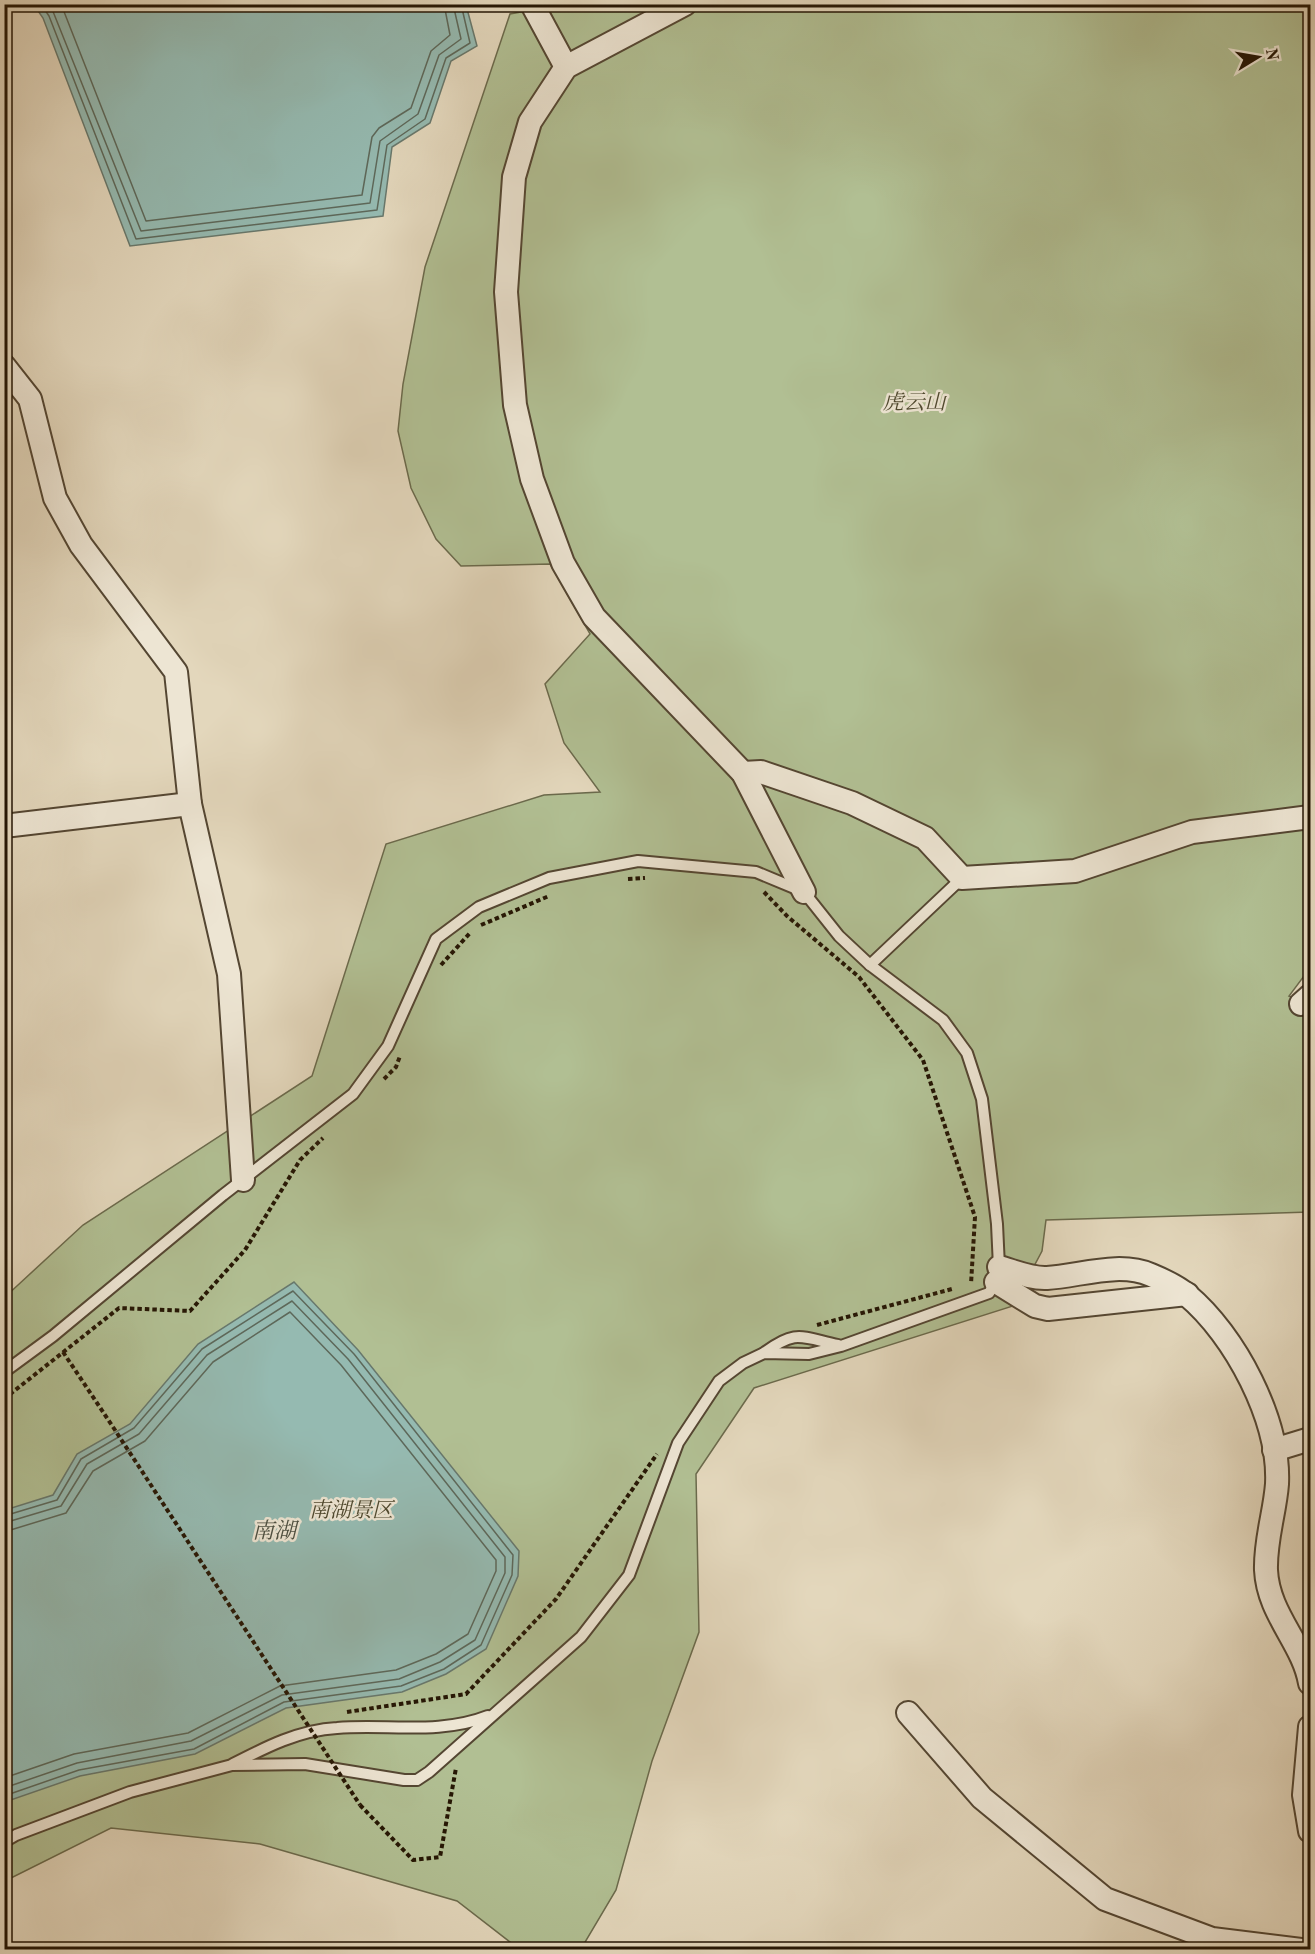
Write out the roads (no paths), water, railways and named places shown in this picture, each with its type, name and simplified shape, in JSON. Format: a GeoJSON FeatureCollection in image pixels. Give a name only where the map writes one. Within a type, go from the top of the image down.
{"type":"FeatureCollection","features":[{"type":"Feature","properties":{"kind":"street"},"geometry":{"type":"LineString","coordinates":[[532,4],[566,68]]}},
{"type":"Feature","properties":{"kind":"street"},"geometry":{"type":"LineString","coordinates":[[685,4],[566,68],[530,122],[514,177],[506,292],[514,405],[532,479],[563,563],[594,617],[743,773],[804,892]]}},
{"type":"Feature","properties":{"kind":"street"},"geometry":{"type":"LineString","coordinates":[[4,366],[30,399],[55,498],[76,536],[117,596],[176,672],[190,804],[229,974],[243,1179]]}},
{"type":"Feature","properties":{"kind":"street"},"geometry":{"type":"LineString","coordinates":[[743,773],[761,772],[852,803],[925,838],[962,878],[1075,872],[1192,832],[1311,817]]}},
{"type":"Feature","properties":{"kind":"street"},"geometry":{"type":"LineString","coordinates":[[4,826],[190,804]]}},
{"type":"Feature","properties":{"kind":"street"},"geometry":{"type":"LineString","coordinates":[[998,1274],[1045,1279],[1112,1270],[1149,1274],[1187,1294],[1217,1327],[1244,1366],[1265,1410],[1274,1450],[1277,1483],[1266,1570],[1277,1615],[1308,1672],[1311,1683]]}},
{"type":"Feature","properties":{"kind":"street"},"geometry":{"type":"LineString","coordinates":[[998,1274],[1035,1306],[1048,1309],[1187,1294]]}},
{"type":"Feature","properties":{"kind":"street"},"geometry":{"type":"LineString","coordinates":[[1274,1450],[1311,1439]]}},
{"type":"Feature","properties":{"kind":"street"},"geometry":{"type":"LineString","coordinates":[[908,1713],[982,1798],[1105,1899],[1212,1939],[1301,1950]]}},
{"type":"Feature","properties":{"kind":"street"},"geometry":{"type":"LineString","coordinates":[[1311,1727],[1304,1795],[1311,1831]]}},
{"type":"Feature","properties":{"kind":"lane"},"geometry":{"type":"LineString","coordinates":[[4,1372],[52,1336],[243,1179],[353,1094],[388,1046],[436,939],[479,908],[549,878],[638,861],[756,872],[804,892],[839,936],[870,965],[943,1020],[967,1053],[982,1099],[997,1224],[998,1274],[989,1293],[841,1346],[809,1354],[764,1353]]}},
{"type":"Feature","properties":{"kind":"lane"},"geometry":{"type":"LineString","coordinates":[[870,965],[962,878]]}},
{"type":"Feature","properties":{"kind":"lane"},"geometry":{"type":"LineString","coordinates":[[232,1765],[305,1764],[379,1778],[417,1780],[460,1745],[581,1637],[629,1575],[678,1443],[719,1381],[743,1363],[764,1353],[783,1338],[800,1335],[841,1346]]}},
{"type":"Feature","properties":{"kind":"lane"},"geometry":{"type":"LineString","coordinates":[[4,1842],[16,1835],[130,1792],[232,1765],[298,1734],[336,1728],[462,1725],[496,1713]]}},
{"type":"Feature","properties":{"kind":"water"},"geometry":{"type":"Polygon","coordinates":[[[34,5],[466,5],[477,46],[451,61],[430,123],[392,147],[383,216],[130,246],[43,18],[34,5]]]}},
{"type":"Feature","properties":{"kind":"water","name":"南湖"},"geometry":{"type":"Polygon","coordinates":[[[294,1282],[358,1350],[519,1551],[518,1576],[486,1649],[446,1674],[402,1692],[286,1708],[195,1754],[80,1776],[5,1802],[5,1510],[53,1495],[77,1454],[130,1424],[198,1344],[294,1282]]]}},
{"type":"Feature","properties":{"kind":"park label","name":"虎云山"},"geometry":{"type":"Point","coordinates":[914,402]}},
{"type":"Feature","properties":{"kind":"park label","name":"南湖景区"},"geometry":{"type":"Point","coordinates":[351,1510]}}]}
